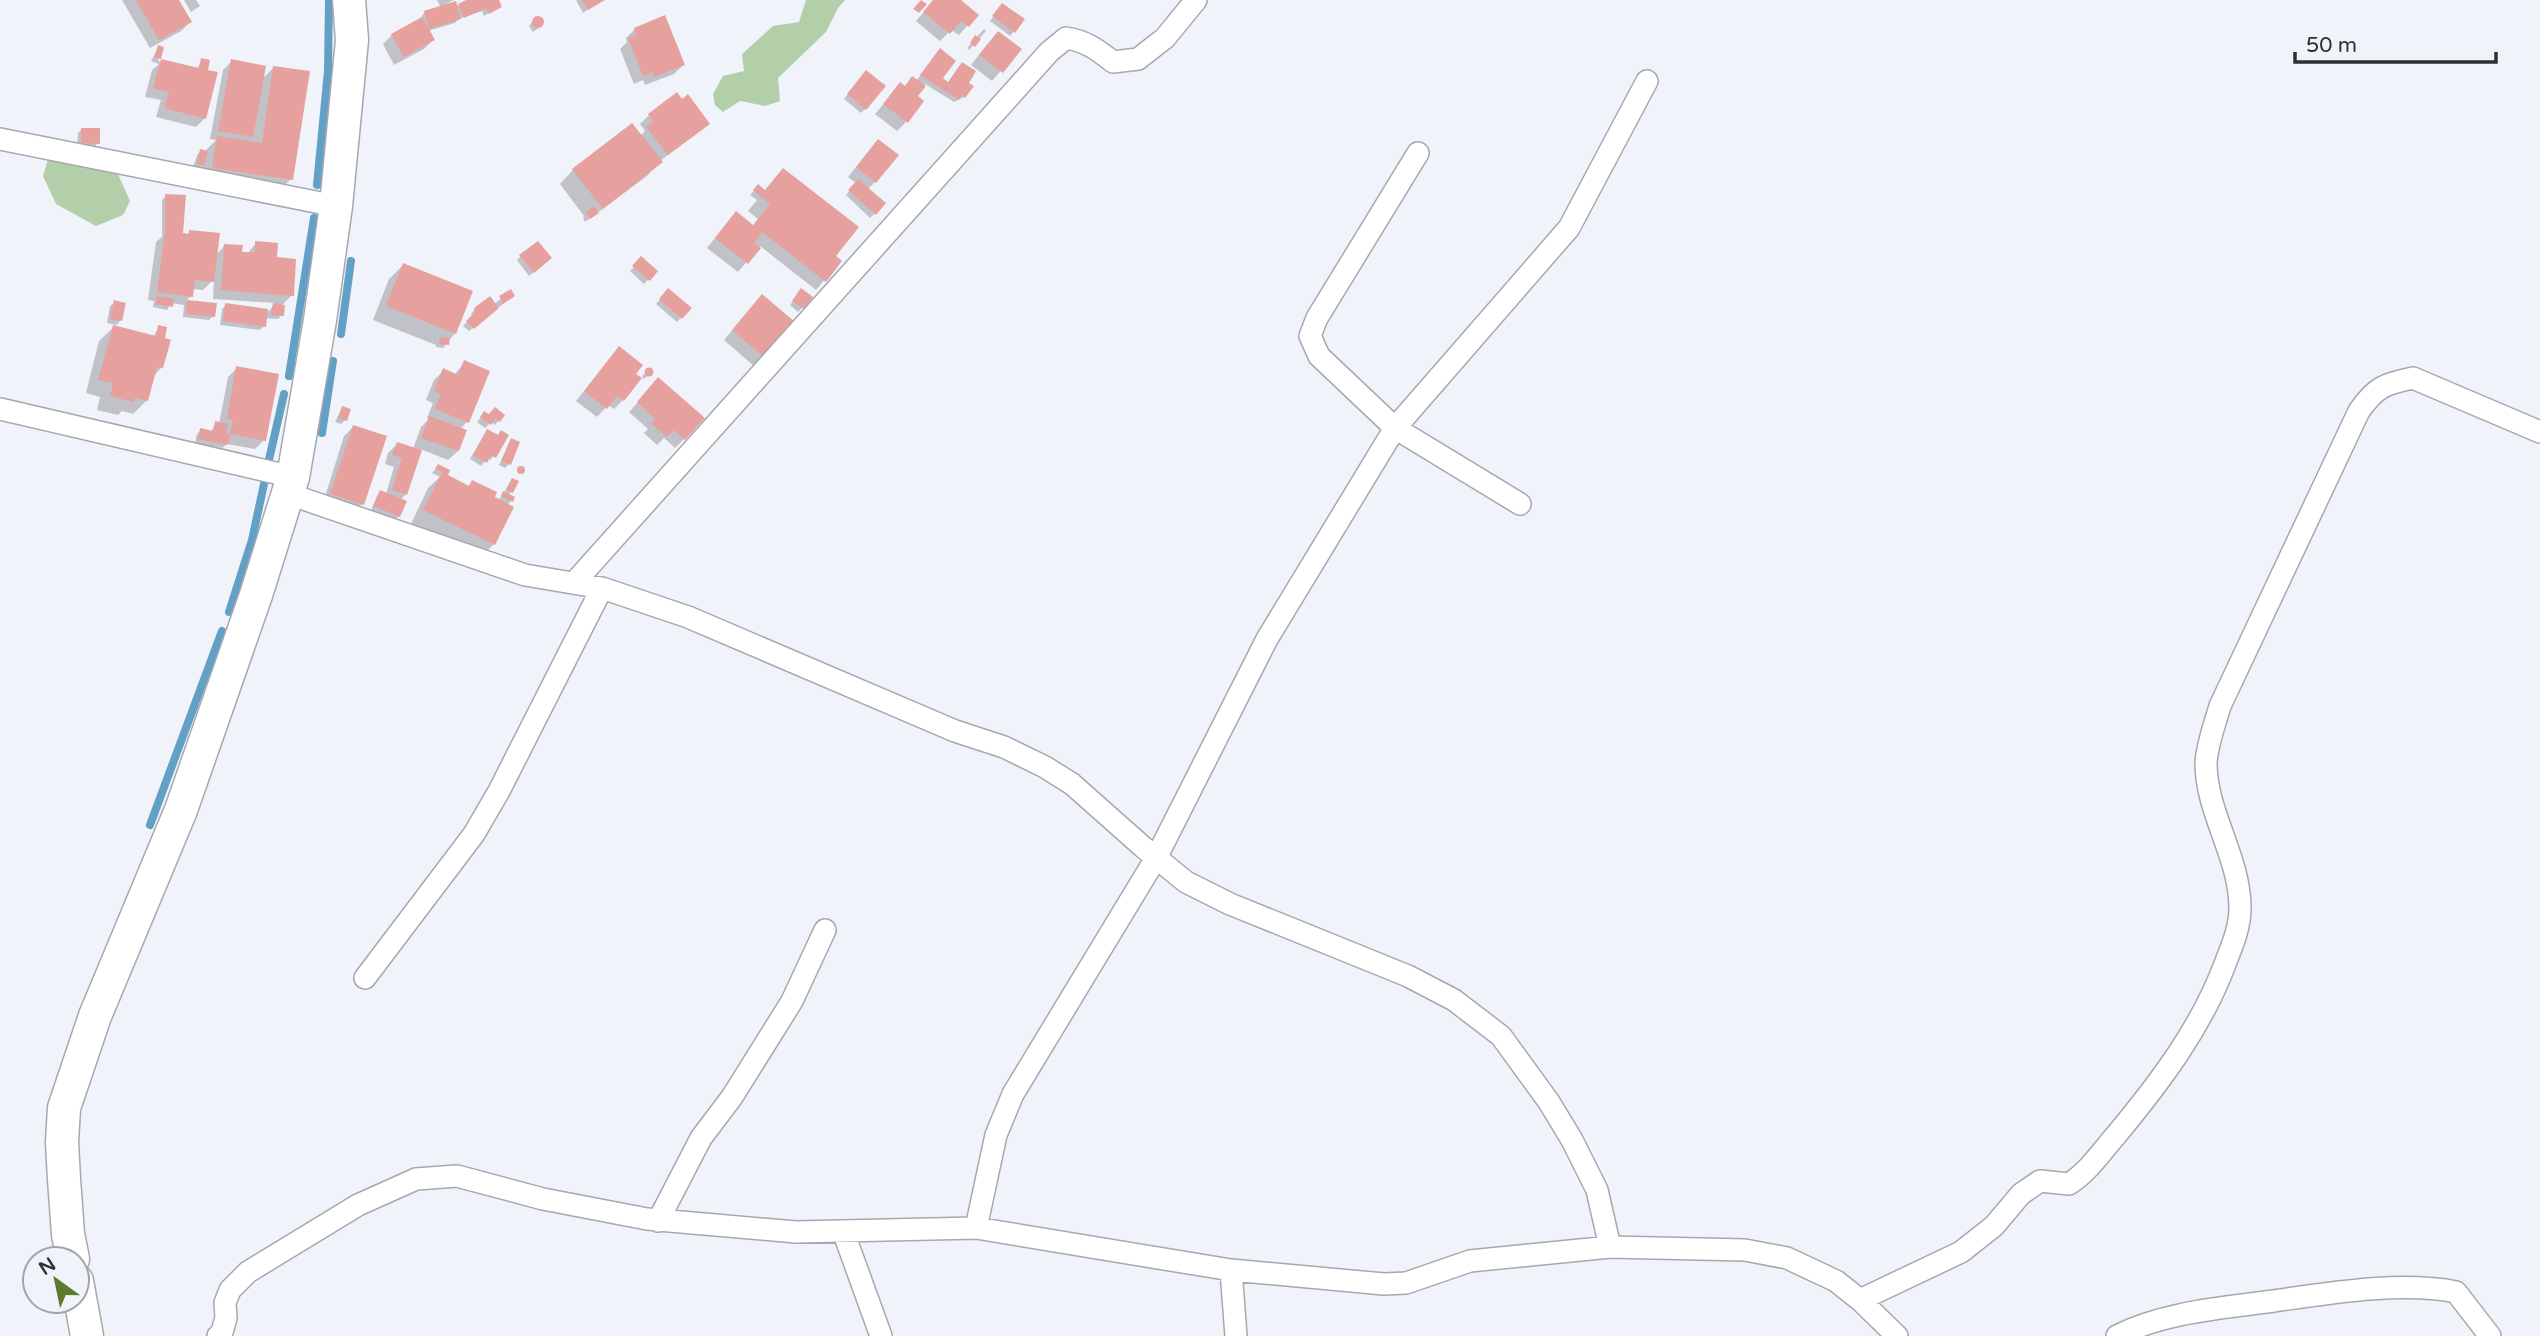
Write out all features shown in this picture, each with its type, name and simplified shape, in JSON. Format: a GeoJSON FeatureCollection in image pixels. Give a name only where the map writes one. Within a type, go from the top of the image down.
{"type":"FeatureCollection","features":[{"type":"Feature","properties":{"kind":"street"},"geometry":{"type":"LineString","coordinates":[[71,1245],[64,1179],[64,1108],[95,1016],[181,810],[256,595],[290,485],[320,320],[336,205],[352,40],[349,0]]}},
{"type":"Feature","properties":{"kind":"street"},"geometry":{"type":"LineString","coordinates":[[575,583],[1049,52],[1066,38],[1094,46],[1113,62],[1138,59],[1165,38],[1196,0]]}},
{"type":"Feature","properties":{"kind":"street"},"geometry":{"type":"LineString","coordinates":[[976,1228],[996,1135],[1013,1094],[1156,858],[1267,639],[1395,428],[1569,228],[1647,81]]}},
{"type":"Feature","properties":{"kind":"street"},"geometry":{"type":"LineString","coordinates":[[0,139],[336,205]]}},
{"type":"Feature","properties":{"kind":"street"},"geometry":{"type":"LineString","coordinates":[[1418,153],[1317,318],[1310,336],[1319,356],[1395,428],[1520,504]]}},
{"type":"Feature","properties":{"kind":"street"},"geometry":{"type":"LineString","coordinates":[[1860,1300],[1961,1252],[1994,1226],[2028,1188],[2040,1181],[2069,1184],[2083,1174],[2146,1098],[2198,1024],[2236,937],[2240,907],[2227,843],[2208,789],[2206,761],[2212,733],[2220,706],[2359,411],[2373,392],[2413,378],[2540,432]]}},
{"type":"Feature","properties":{"kind":"street"},"geometry":{"type":"LineString","coordinates":[[0,409],[290,485],[525,576],[603,588],[688,617],[943,726],[1004,747],[1045,767],[1072,784],[1186,882],[1230,904],[1419,982],[1454,1000],[1501,1035],[1530,1074],[1572,1140],[1597,1190],[1610,1247]]}},
{"type":"Feature","properties":{"kind":"street"},"geometry":{"type":"LineString","coordinates":[[365,978],[474,834],[499,791],[603,588]]}},
{"type":"Feature","properties":{"kind":"street"},"geometry":{"type":"LineString","coordinates":[[658,1221],[701,1138],[758,1058],[792,1001],[825,930]]}},
{"type":"Feature","properties":{"kind":"street"},"geometry":{"type":"LineString","coordinates":[[218,1336],[226,1318],[225,1303],[230,1290],[248,1272],[358,1205],[416,1179],[457,1176],[543,1199],[658,1221],[796,1232],[976,1228],[1231,1269],[1384,1284],[1406,1283],[1470,1261],[1610,1247],[1745,1250],[1787,1258],[1836,1281],[1897,1336]]}},
{"type":"Feature","properties":{"kind":"street"},"geometry":{"type":"LineString","coordinates":[[843,1231],[881,1336]]}},
{"type":"Feature","properties":{"kind":"street"},"geometry":{"type":"LineString","coordinates":[[1231,1269],[1236,1336]]}},
{"type":"Feature","properties":{"kind":"street"},"geometry":{"type":"LineString","coordinates":[[2117,1336],[2139,1325],[2215,1309],[2328,1294],[2417,1287],[2456,1292],[2490,1336]]}},
{"type":"Feature","properties":{"kind":"street"},"geometry":{"type":"LineString","coordinates":[[83,1315],[87,1336]]}},
{"type":"Feature","properties":{"kind":"green space"},"geometry":{"type":"Polygon","coordinates":[[[806,0],[845,0],[826,32],[778,78],[780,101],[765,106],[740,101],[723,112],[715,105],[713,94],[723,76],[744,71],[742,54],[773,26],[799,22],[806,0]]]}},
{"type":"Feature","properties":{"kind":"green space"},"geometry":{"type":"Polygon","coordinates":[[[48,159],[83,159],[118,174],[130,201],[123,215],[96,226],[56,204],[43,176],[48,159]]]}},
{"type":"Feature","properties":{"kind":"building"},"geometry":{"type":"Polygon","coordinates":[[[136,0],[179,0],[192,22],[159,40],[136,0]]]}},
{"type":"Feature","properties":{"kind":"building"},"geometry":{"type":"Polygon","coordinates":[[[466,0],[499,0],[502,7],[489,14],[486,8],[464,18],[458,4],[466,0]]]}},
{"type":"Feature","properties":{"kind":"building"},"geometry":{"type":"Polygon","coordinates":[[[582,0],[605,0],[588,10],[582,0]]]}},
{"type":"Feature","properties":{"kind":"building"},"geometry":{"type":"Polygon","coordinates":[[[921,0],[927,4],[919,13],[913,9],[921,0]]]}},
{"type":"Feature","properties":{"kind":"building"},"geometry":{"type":"Polygon","coordinates":[[[933,0],[961,0],[979,15],[969,27],[961,21],[950,34],[923,12],[933,0]]]}},
{"type":"Feature","properties":{"kind":"building"},"geometry":{"type":"Polygon","coordinates":[[[456,1],[461,19],[429,29],[424,11],[456,1]]]}},
{"type":"Feature","properties":{"kind":"building"},"geometry":{"type":"Polygon","coordinates":[[[1002,3],[1025,19],[1015,33],[992,16],[1002,3]]]}},
{"type":"Feature","properties":{"kind":"building"},"geometry":{"type":"Polygon","coordinates":[[[665,15],[685,65],[654,77],[652,72],[643,76],[628,38],[636,35],[634,28],[665,15]]]}},
{"type":"Feature","properties":{"kind":"building"},"geometry":{"type":"Polygon","coordinates":[[[422,17],[435,40],[404,57],[391,34],[422,17]]]}},
{"type":"Feature","properties":{"kind":"building"},"geometry":{"type":"Polygon","coordinates":[[[533,17],[543,17],[543,27],[533,27],[533,17]]]}},
{"type":"Feature","properties":{"kind":"building"},"geometry":{"type":"Polygon","coordinates":[[[998,31],[1022,49],[1003,73],[979,55],[998,31]]]}},
{"type":"Feature","properties":{"kind":"building"},"geometry":{"type":"Polygon","coordinates":[[[975,35],[981,39],[975,47],[970,43],[975,35]]]}},
{"type":"Feature","properties":{"kind":"building"},"geometry":{"type":"Polygon","coordinates":[[[158,45],[164,47],[161,59],[154,57],[158,45]]]}},
{"type":"Feature","properties":{"kind":"building"},"geometry":{"type":"Polygon","coordinates":[[[940,48],[956,61],[943,78],[948,82],[962,62],[976,71],[969,83],[974,86],[965,98],[962,95],[959,100],[920,75],[940,48]]]}},
{"type":"Feature","properties":{"kind":"building"},"geometry":{"type":"Polygon","coordinates":[[[201,58],[210,60],[208,70],[218,72],[206,119],[164,108],[169,92],[153,88],[161,59],[199,68],[201,58]]]}},
{"type":"Feature","properties":{"kind":"building"},"geometry":{"type":"Polygon","coordinates":[[[231,59],[266,66],[253,137],[218,131],[231,59]]]}},
{"type":"Feature","properties":{"kind":"building"},"geometry":{"type":"Polygon","coordinates":[[[273,66],[310,71],[293,180],[212,168],[217,136],[262,143],[273,66]]]}},
{"type":"Feature","properties":{"kind":"building"},"geometry":{"type":"Polygon","coordinates":[[[866,70],[886,86],[866,110],[847,94],[866,70]]]}},
{"type":"Feature","properties":{"kind":"building"},"geometry":{"type":"Polygon","coordinates":[[[912,76],[926,86],[918,96],[924,101],[908,123],[883,104],[900,82],[905,86],[912,76]]]}},
{"type":"Feature","properties":{"kind":"building"},"geometry":{"type":"Polygon","coordinates":[[[677,92],[682,99],[688,94],[710,124],[668,155],[646,127],[653,121],[648,114],[677,92]]]}},
{"type":"Feature","properties":{"kind":"building"},"geometry":{"type":"Polygon","coordinates":[[[632,123],[663,162],[603,209],[572,169],[632,123]]]}},
{"type":"Feature","properties":{"kind":"building"},"geometry":{"type":"Polygon","coordinates":[[[81,128],[100,128],[100,144],[81,143],[81,128]]]}},
{"type":"Feature","properties":{"kind":"building"},"geometry":{"type":"Polygon","coordinates":[[[878,139],[899,155],[876,183],[856,167],[878,139]]]}},
{"type":"Feature","properties":{"kind":"building"},"geometry":{"type":"Polygon","coordinates":[[[200,149],[208,151],[204,166],[197,164],[200,149]]]}},
{"type":"Feature","properties":{"kind":"building"},"geometry":{"type":"Polygon","coordinates":[[[783,168],[859,227],[836,256],[842,261],[826,282],[762,232],[754,243],[761,248],[748,264],[715,238],[736,211],[753,225],[770,204],[753,190],[758,184],[765,190],[783,168]]]}},
{"type":"Feature","properties":{"kind":"building"},"geometry":{"type":"Polygon","coordinates":[[[858,179],[886,203],[876,215],[848,190],[858,179]]]}},
{"type":"Feature","properties":{"kind":"building"},"geometry":{"type":"Polygon","coordinates":[[[165,194],[186,195],[183,233],[189,234],[189,230],[220,233],[214,282],[195,280],[193,297],[157,292],[165,231],[165,194]]]}},
{"type":"Feature","properties":{"kind":"building"},"geometry":{"type":"Polygon","coordinates":[[[594,206],[599,213],[590,219],[586,212],[594,206]]]}},
{"type":"Feature","properties":{"kind":"building"},"geometry":{"type":"Polygon","coordinates":[[[255,241],[278,243],[277,257],[296,259],[294,296],[221,290],[224,244],[243,245],[242,252],[255,252],[255,241]]]}},
{"type":"Feature","properties":{"kind":"building"},"geometry":{"type":"Polygon","coordinates":[[[538,241],[552,258],[534,273],[519,255],[538,241]]]}},
{"type":"Feature","properties":{"kind":"building"},"geometry":{"type":"Polygon","coordinates":[[[641,256],[658,271],[650,281],[632,266],[641,256]]]}},
{"type":"Feature","properties":{"kind":"building"},"geometry":{"type":"Polygon","coordinates":[[[403,263],[473,291],[456,334],[386,306],[403,263]]]}},
{"type":"Feature","properties":{"kind":"building"},"geometry":{"type":"Polygon","coordinates":[[[668,288],[692,308],[682,319],[659,299],[668,288]]]}},
{"type":"Feature","properties":{"kind":"building"},"geometry":{"type":"Polygon","coordinates":[[[801,288],[813,297],[804,309],[792,301],[801,288]]]}},
{"type":"Feature","properties":{"kind":"building"},"geometry":{"type":"Polygon","coordinates":[[[511,289],[515,296],[503,304],[499,296],[511,289]]]}},
{"type":"Feature","properties":{"kind":"building"},"geometry":{"type":"Polygon","coordinates":[[[762,294],[795,322],[765,358],[732,330],[762,294]]]}},
{"type":"Feature","properties":{"kind":"building"},"geometry":{"type":"Polygon","coordinates":[[[157,296],[174,299],[173,307],[156,304],[157,296]]]}},
{"type":"Feature","properties":{"kind":"building"},"geometry":{"type":"Polygon","coordinates":[[[490,296],[499,308],[474,329],[466,321],[475,312],[474,308],[490,296]]]}},
{"type":"Feature","properties":{"kind":"building"},"geometry":{"type":"Polygon","coordinates":[[[114,300],[126,303],[122,321],[110,319],[114,300]]]}},
{"type":"Feature","properties":{"kind":"building"},"geometry":{"type":"Polygon","coordinates":[[[187,300],[217,303],[215,317],[186,314],[187,300]]]}},
{"type":"Feature","properties":{"kind":"building"},"geometry":{"type":"Polygon","coordinates":[[[225,303],[268,309],[266,327],[223,321],[225,303]]]}},
{"type":"Feature","properties":{"kind":"building"},"geometry":{"type":"Polygon","coordinates":[[[273,303],[285,305],[284,316],[271,315],[273,303]]]}},
{"type":"Feature","properties":{"kind":"building"},"geometry":{"type":"Polygon","coordinates":[[[113,325],[156,336],[158,325],[167,327],[165,338],[171,340],[163,368],[157,367],[148,401],[135,398],[133,402],[110,396],[113,383],[98,380],[113,325]]]}},
{"type":"Feature","properties":{"kind":"building"},"geometry":{"type":"Polygon","coordinates":[[[440,337],[450,338],[449,345],[439,344],[440,337]]]}},
{"type":"Feature","properties":{"kind":"building"},"geometry":{"type":"Polygon","coordinates":[[[619,346],[643,365],[636,374],[642,378],[624,401],[617,396],[607,409],[584,391],[619,346]]]}},
{"type":"Feature","properties":{"kind":"building"},"geometry":{"type":"Polygon","coordinates":[[[464,360],[490,371],[469,423],[435,409],[441,394],[434,391],[443,368],[458,375],[464,360]]]}},
{"type":"Feature","properties":{"kind":"building"},"geometry":{"type":"Polygon","coordinates":[[[236,366],[279,374],[266,441],[230,434],[233,420],[227,419],[236,366]]]}},
{"type":"Feature","properties":{"kind":"building"},"geometry":{"type":"Polygon","coordinates":[[[649,368],[653,372],[649,376],[645,372],[649,368]]]}},
{"type":"Feature","properties":{"kind":"building"},"geometry":{"type":"Polygon","coordinates":[[[658,377],[705,418],[685,440],[674,430],[667,437],[651,423],[655,419],[637,402],[658,377]]]}},
{"type":"Feature","properties":{"kind":"building"},"geometry":{"type":"Polygon","coordinates":[[[342,406],[351,409],[347,421],[338,418],[342,406]]]}},
{"type":"Feature","properties":{"kind":"building"},"geometry":{"type":"Polygon","coordinates":[[[495,407],[505,415],[500,422],[495,418],[491,425],[480,417],[484,411],[489,414],[495,407]]]}},
{"type":"Feature","properties":{"kind":"building"},"geometry":{"type":"Polygon","coordinates":[[[429,416],[467,430],[459,451],[421,438],[429,416]]]}},
{"type":"Feature","properties":{"kind":"building"},"geometry":{"type":"Polygon","coordinates":[[[215,421],[228,424],[226,433],[230,434],[228,445],[198,439],[200,428],[213,431],[215,421]]]}},
{"type":"Feature","properties":{"kind":"building"},"geometry":{"type":"Polygon","coordinates":[[[353,425],[387,436],[364,505],[330,494],[353,425]]]}},
{"type":"Feature","properties":{"kind":"building"},"geometry":{"type":"Polygon","coordinates":[[[487,429],[498,435],[501,430],[509,435],[496,458],[491,455],[487,463],[473,455],[487,429]]]}},
{"type":"Feature","properties":{"kind":"building"},"geometry":{"type":"Polygon","coordinates":[[[511,438],[520,442],[511,465],[501,461],[511,438]]]}},
{"type":"Feature","properties":{"kind":"building"},"geometry":{"type":"Polygon","coordinates":[[[397,442],[422,450],[407,495],[392,490],[402,458],[392,455],[397,442]]]}},
{"type":"Feature","properties":{"kind":"building"},"geometry":{"type":"Polygon","coordinates":[[[438,464],[450,470],[448,475],[469,486],[472,480],[497,492],[495,497],[514,507],[495,545],[423,510],[442,472],[435,469],[438,464]]]}},
{"type":"Feature","properties":{"kind":"building"},"geometry":{"type":"Polygon","coordinates":[[[521,466],[525,470],[521,474],[517,470],[521,466]]]}},
{"type":"Feature","properties":{"kind":"building"},"geometry":{"type":"Polygon","coordinates":[[[512,478],[519,481],[513,493],[506,489],[512,478]]]}},
{"type":"Feature","properties":{"kind":"building"},"geometry":{"type":"Polygon","coordinates":[[[380,490],[407,501],[400,517],[373,506],[380,490]]]}},
{"type":"Feature","properties":{"kind":"building"},"geometry":{"type":"Polygon","coordinates":[[[503,491],[515,497],[513,502],[501,496],[503,491]]]}},
{"type":"Feature","properties":{"kind":"waterway"},"geometry":{"type":"LineString","coordinates":[[317,185],[328,71],[329,0]]}},
{"type":"Feature","properties":{"kind":"waterway"},"geometry":{"type":"LineString","coordinates":[[289,376],[314,218]]}},
{"type":"Feature","properties":{"kind":"waterway"},"geometry":{"type":"LineString","coordinates":[[341,334],[351,261]]}},
{"type":"Feature","properties":{"kind":"waterway"},"geometry":{"type":"LineString","coordinates":[[322,433],[333,361]]}},
{"type":"Feature","properties":{"kind":"waterway"},"geometry":{"type":"LineString","coordinates":[[268,464],[284,394]]}},
{"type":"Feature","properties":{"kind":"waterway"},"geometry":{"type":"LineString","coordinates":[[229,612],[252,540],[264,484]]}},
{"type":"Feature","properties":{"kind":"waterway"},"geometry":{"type":"LineString","coordinates":[[150,825],[222,631]]}}]}
